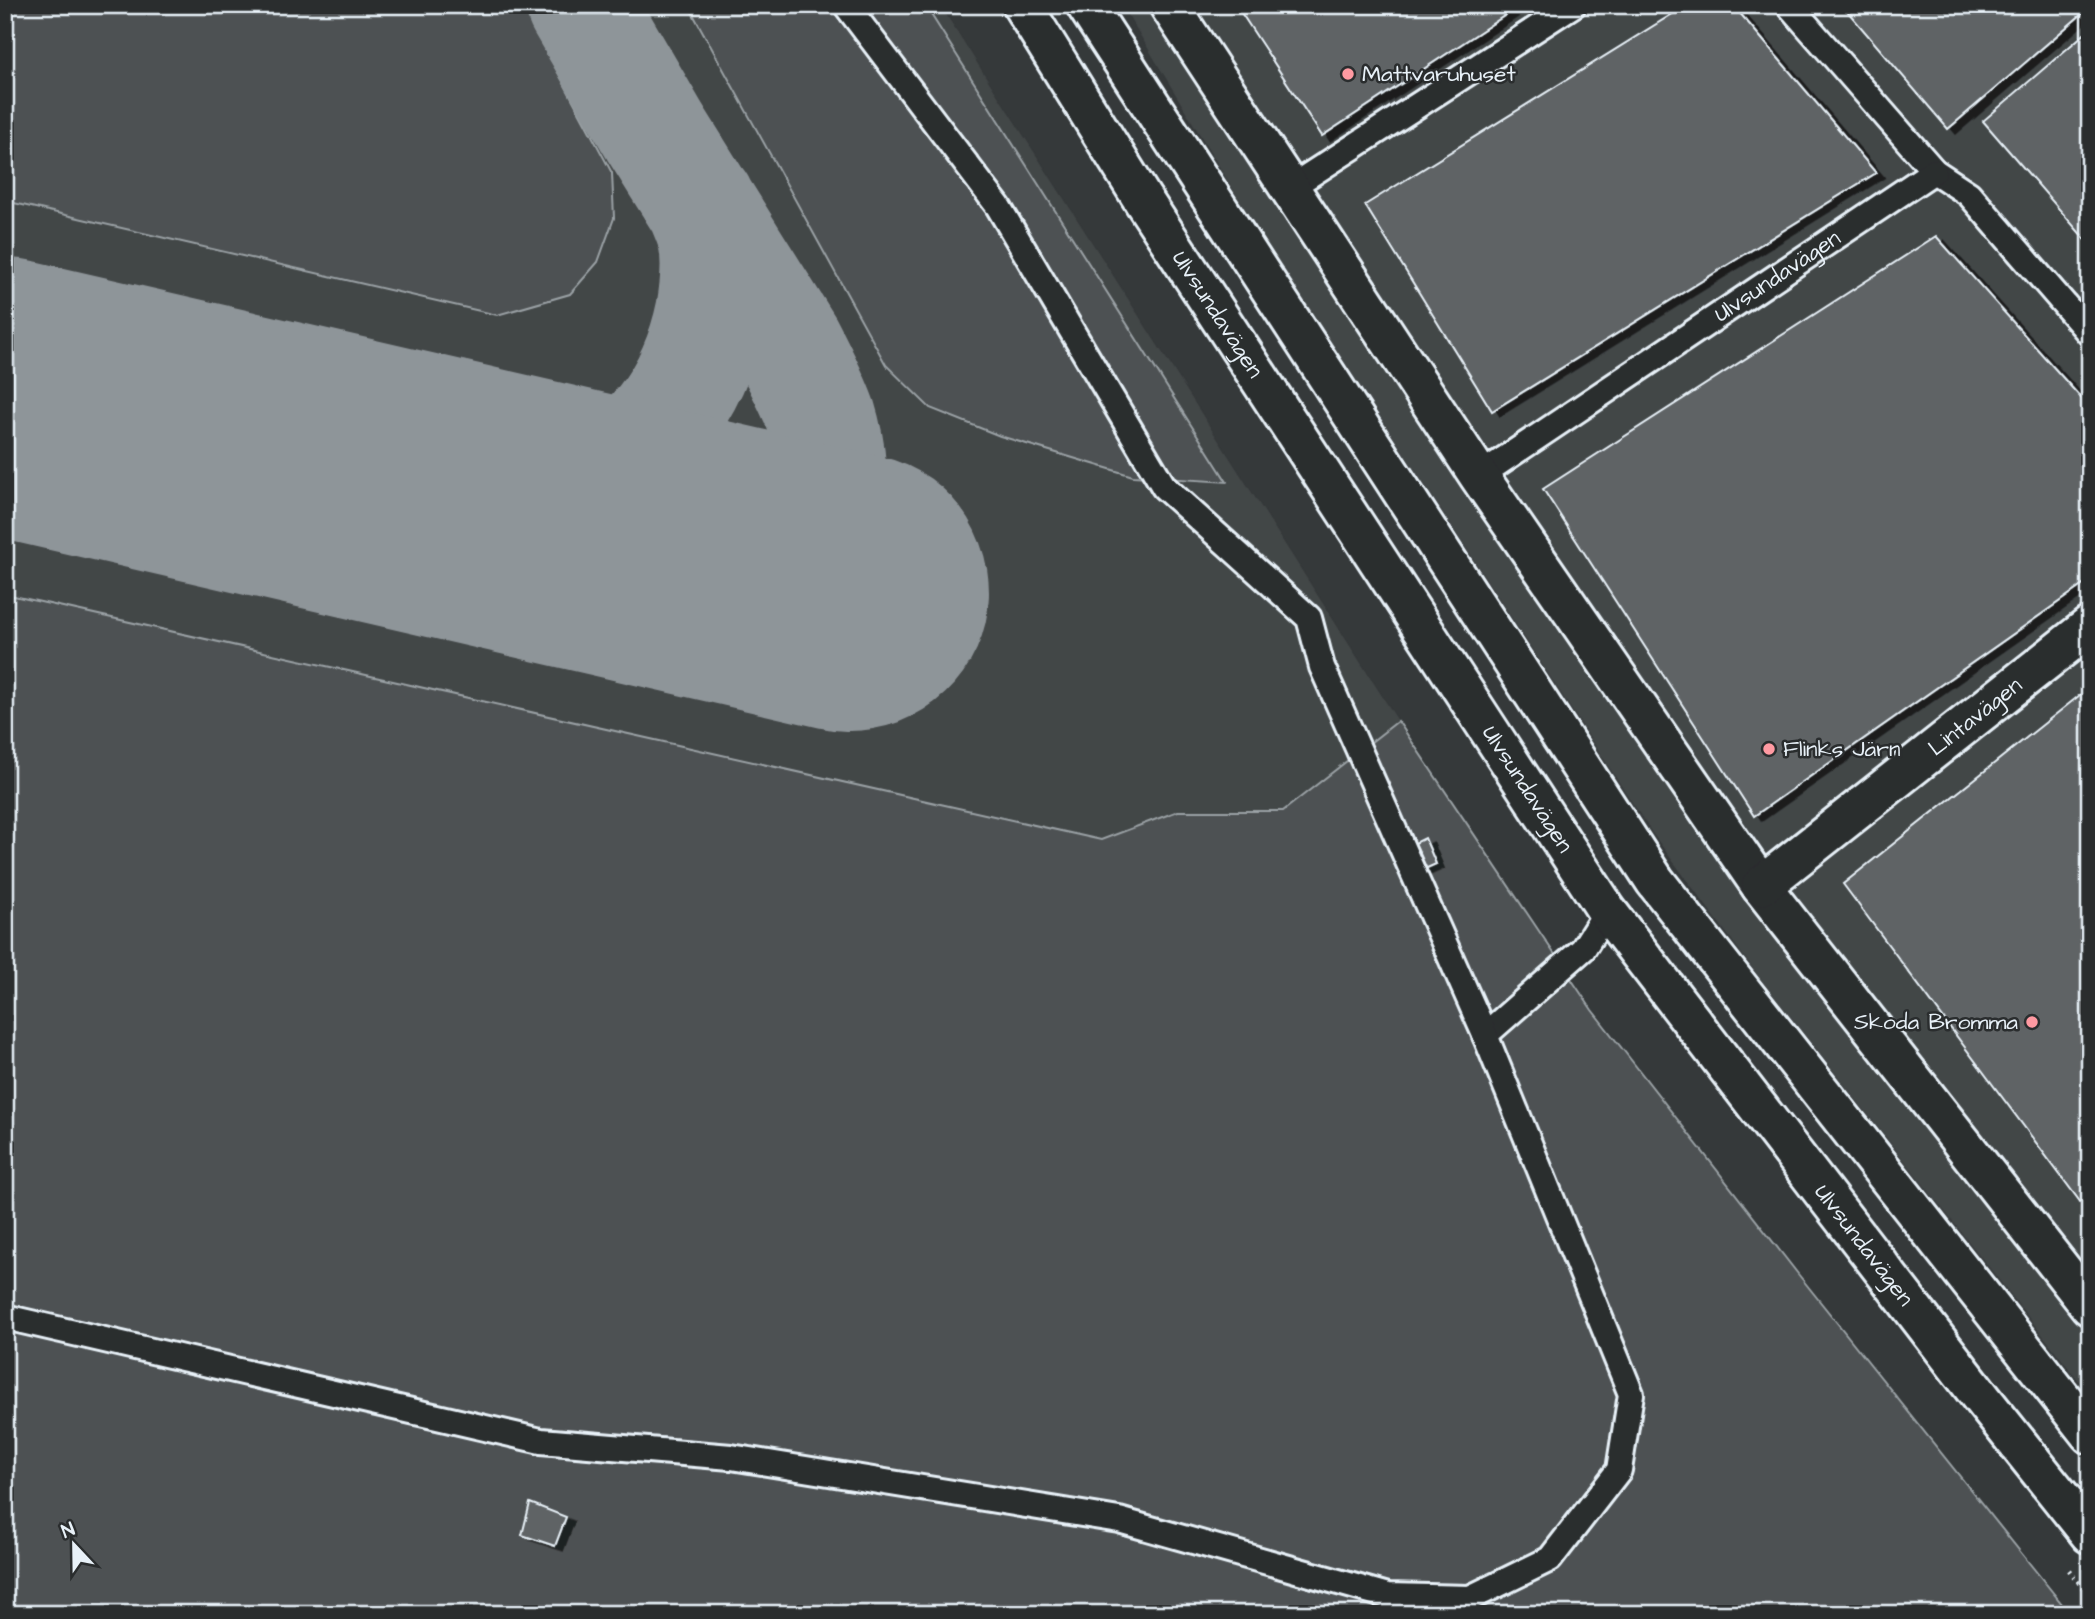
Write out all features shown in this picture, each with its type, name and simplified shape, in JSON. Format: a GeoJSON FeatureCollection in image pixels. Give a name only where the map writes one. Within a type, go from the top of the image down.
{"type":"FeatureCollection","features":[{"type":"Feature","properties":{"kind":"main road","name":"Ulvsundavägen"},"geometry":{"type":"LineString","coordinates":[[1022,5],[1143,200],[1607,911],[1983,1400],[2090,1534]]}},
{"type":"Feature","properties":{"kind":"main road"},"geometry":{"type":"LineString","coordinates":[[1086,5],[1655,881],[2090,1434]]}},
{"type":"Feature","properties":{"kind":"main road"},"geometry":{"type":"LineString","coordinates":[[1169,5],[1479,475],[1762,886],[2090,1306]]}},
{"type":"Feature","properties":{"kind":"main road","name":"Lintavägen"},"geometry":{"type":"LineString","coordinates":[[1762,886],[2090,626]]}},
{"type":"Feature","properties":{"kind":"lane"},"geometry":{"type":"LineString","coordinates":[[5,1317],[541,1441],[731,1457],[1119,1520],[1388,1596],[1470,1598],[1549,1559],[1619,1470],[1631,1394],[1485,1035],[1322,667],[1309,618],[1164,487],[998,206],[846,5]]}},
{"type":"Feature","properties":{"kind":"lane"},"geometry":{"type":"LineString","coordinates":[[1289,189],[1573,5]]}},
{"type":"Feature","properties":{"kind":"lane"},"geometry":{"type":"LineString","coordinates":[[1789,5],[1934,171],[1969,194],[2090,334]]}},
{"type":"Feature","properties":{"kind":"lane","name":"Ulvsundavägen"},"geometry":{"type":"LineString","coordinates":[[1479,475],[1934,171]]}},
{"type":"Feature","properties":{"kind":"lane"},"geometry":{"type":"LineString","coordinates":[[1485,1035],[1583,949],[1607,911]]}},
{"type":"Feature","properties":{"kind":"shaded area"},"geometry":{"type":"Polygon","coordinates":[[[5,5],[940,5],[1398,721],[1524,1023],[5,1341],[5,5]]]}},
{"type":"Feature","properties":{"kind":"shaded area"},"geometry":{"type":"Polygon","coordinates":[[[5,5],[522,5],[612,173],[614,218],[598,262],[570,294],[497,315],[5,201],[5,5]]]}},
{"type":"Feature","properties":{"kind":"shaded area"},"geometry":{"type":"Polygon","coordinates":[[[688,5],[925,5],[1227,482],[1133,476],[1000,436],[930,408],[886,365],[688,5]]]}},
{"type":"Feature","properties":{"kind":"shaded area"},"geometry":{"type":"Polygon","coordinates":[[[1122,5],[2090,5],[2090,1395],[1762,981],[1652,833],[1247,213],[1122,5]]]}},
{"type":"Feature","properties":{"kind":"shaded area"},"geometry":{"type":"Polygon","coordinates":[[[5,594],[1101,840],[1178,811],[1283,811],[1398,721],[1592,1010],[1798,1274],[2070,1614],[5,1614],[5,594]]]}},
{"type":"Feature","properties":{"kind":"building","name":"Mattvaruhuset"},"geometry":{"type":"Polygon","coordinates":[[[1236,5],[1505,5],[1510,12],[1322,136],[1236,5]]]}},
{"type":"Feature","properties":{"kind":"building"},"geometry":{"type":"Polygon","coordinates":[[[1687,5],[1733,5],[1876,173],[1492,411],[1365,205],[1687,5]]]}},
{"type":"Feature","properties":{"kind":"building"},"geometry":{"type":"Polygon","coordinates":[[[1842,5],[2090,5],[2090,7],[1948,129],[1842,5]]]}},
{"type":"Feature","properties":{"kind":"building"},"geometry":{"type":"Polygon","coordinates":[[[2090,29],[2090,245],[1983,121],[2090,29]]]}},
{"type":"Feature","properties":{"kind":"building"},"geometry":{"type":"Polygon","coordinates":[[[1936,236],[2090,408],[2090,580],[1754,816],[1543,489],[1936,236]]]}},
{"type":"Feature","properties":{"kind":"building"},"geometry":{"type":"Polygon","coordinates":[[[2090,687],[2090,1215],[1843,884],[2090,687]]]}},
{"type":"Feature","properties":{"kind":"building"},"geometry":{"type":"Polygon","coordinates":[[[1425,838],[1436,864],[1418,872],[1407,847],[1425,838]]]}},
{"type":"Feature","properties":{"kind":"building"},"geometry":{"type":"Polygon","coordinates":[[[530,1503],[566,1517],[555,1546],[522,1535],[530,1503]]]}},
{"type":"Feature","properties":{"kind":"taxiway"},"geometry":{"type":"LineString","coordinates":[[581,5],[655,132],[788,345],[822,418],[828,441],[831,487],[827,509],[819,529],[806,546],[787,558],[762,565],[730,565]]}},
{"type":"Feature","properties":{"kind":"taxiway"},"geometry":{"type":"LineString","coordinates":[[429,496],[498,498],[566,488],[620,461],[642,442],[679,396],[693,369],[711,312],[715,247],[700,203]]}},
{"type":"Feature","properties":{"kind":"runway"},"geometry":{"type":"LineString","coordinates":[[5,397],[850,592]]}},
{"type":"Feature","properties":{"kind":"place","name":"Mattvaruhuset"},"geometry":{"type":"Point","coordinates":[1348,74]}},
{"type":"Feature","properties":{"kind":"place","name":"Flinks Järn"},"geometry":{"type":"Point","coordinates":[1769,749]}},
{"type":"Feature","properties":{"kind":"place","name":"Skoda Bromma"},"geometry":{"type":"Point","coordinates":[2032,1022]}}]}
